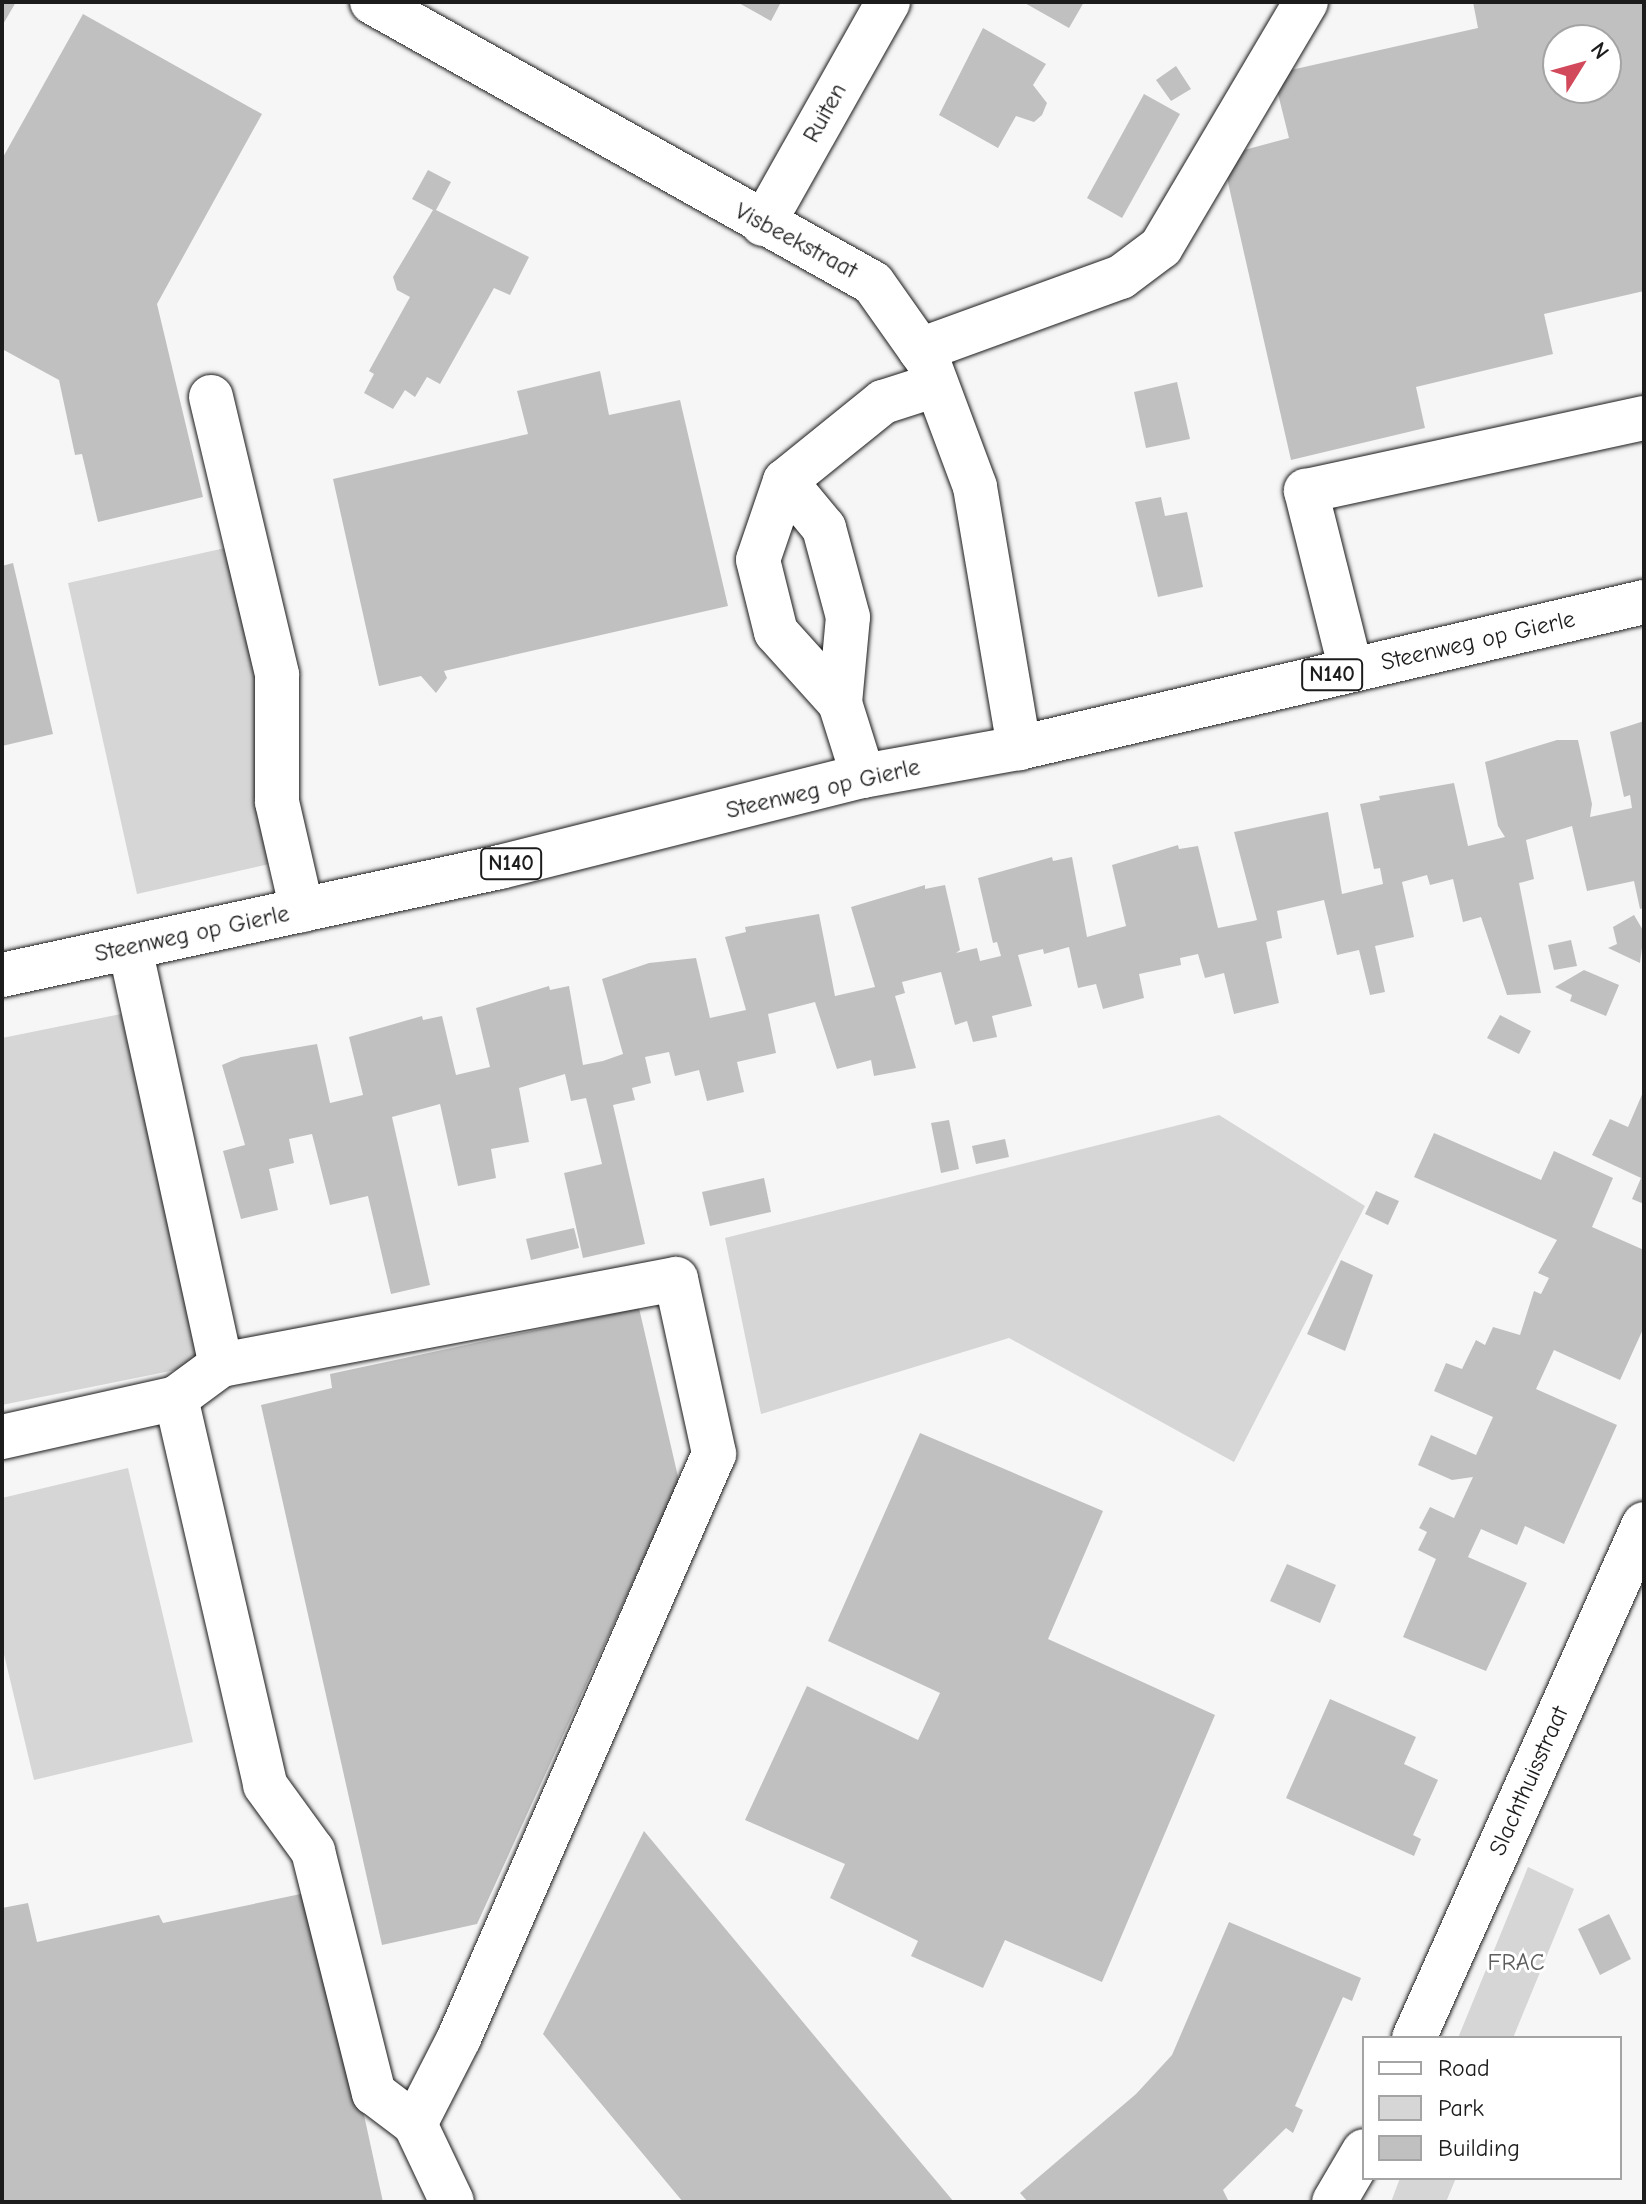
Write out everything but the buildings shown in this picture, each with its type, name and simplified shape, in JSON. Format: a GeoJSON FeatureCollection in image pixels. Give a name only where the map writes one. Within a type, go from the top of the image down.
{"type":"FeatureCollection","features":[{"type":"Feature","properties":{"kind":"street","name":"Visbeekstraat"},"geometry":{"type":"LineString","coordinates":[[372,2],[873,283],[928,367],[975,487],[1019,748]]}},
{"type":"Feature","properties":{"kind":"street","name":"Ruiten"},"geometry":{"type":"LineString","coordinates":[[763,224],[888,2]]}},
{"type":"Feature","properties":{"kind":"street"},"geometry":{"type":"LineString","coordinates":[[840,703],[776,632],[758,560],[785,481],[928,367],[1121,277],[1161,247],[1306,2]]}},
{"type":"Feature","properties":{"kind":"street"},"geometry":{"type":"LineString","coordinates":[[211,397],[277,675],[277,802],[302,910]]}},
{"type":"Feature","properties":{"kind":"street"},"geometry":{"type":"LineString","coordinates":[[1351,670],[1306,491],[1644,418]]}},
{"type":"Feature","properties":{"kind":"street"},"geometry":{"type":"LineString","coordinates":[[785,481],[824,528],[848,617],[840,703],[863,776]]}},
{"type":"Feature","properties":{"kind":"street","name":"Steenweg op Gierle"},"geometry":{"type":"LineString","coordinates":[[2,975],[302,910],[863,776],[1019,748],[1644,602]]}},
{"type":"Feature","properties":{"kind":"street"},"geometry":{"type":"LineString","coordinates":[[130,948],[221,1365]]}},
{"type":"Feature","properties":{"kind":"street"},"geometry":{"type":"LineString","coordinates":[[2,1437],[176,1398],[221,1365],[676,1279],[714,1454],[459,2038],[415,2124]]}},
{"type":"Feature","properties":{"kind":"street"},"geometry":{"type":"LineString","coordinates":[[176,1398],[265,1785],[313,1851],[374,2093],[415,2124],[452,2202]]}},
{"type":"Feature","properties":{"kind":"street","name":"Slachthuisstraat"},"geometry":{"type":"LineString","coordinates":[[1415,2036],[1644,1524]]}},
{"type":"Feature","properties":{"kind":"street"},"geometry":{"type":"LineString","coordinates":[[1334,2202],[1362,2154]]}},
{"type":"Feature","properties":{"kind":"green space"},"geometry":{"type":"Polygon","coordinates":[[[234,546],[267,694],[278,862],[137,894],[68,583],[234,546]]]}},
{"type":"Feature","properties":{"kind":"green space"},"geometry":{"type":"Polygon","coordinates":[[[121,1014],[200,1365],[2,1405],[2,1038],[121,1014]]]}},
{"type":"Feature","properties":{"kind":"green space"},"geometry":{"type":"Polygon","coordinates":[[[1219,1115],[1365,1206],[1234,1462],[1009,1338],[761,1414],[725,1238],[1219,1115]]]}},
{"type":"Feature","properties":{"kind":"green space"},"geometry":{"type":"Polygon","coordinates":[[[128,1468],[193,1742],[34,1780],[2,1646],[2,1498],[128,1468]]]}},
{"type":"Feature","properties":{"kind":"green space","name":"FRAC"},"geometry":{"type":"Polygon","coordinates":[[[1528,1867],[1574,1889],[1514,2036],[1459,2036],[1528,1867]]]}},
{"type":"Feature","properties":{"kind":"green space"},"geometry":{"type":"Polygon","coordinates":[[[1399,2180],[1455,2180],[1446,2202],[1391,2202],[1399,2180]]]}}]}
